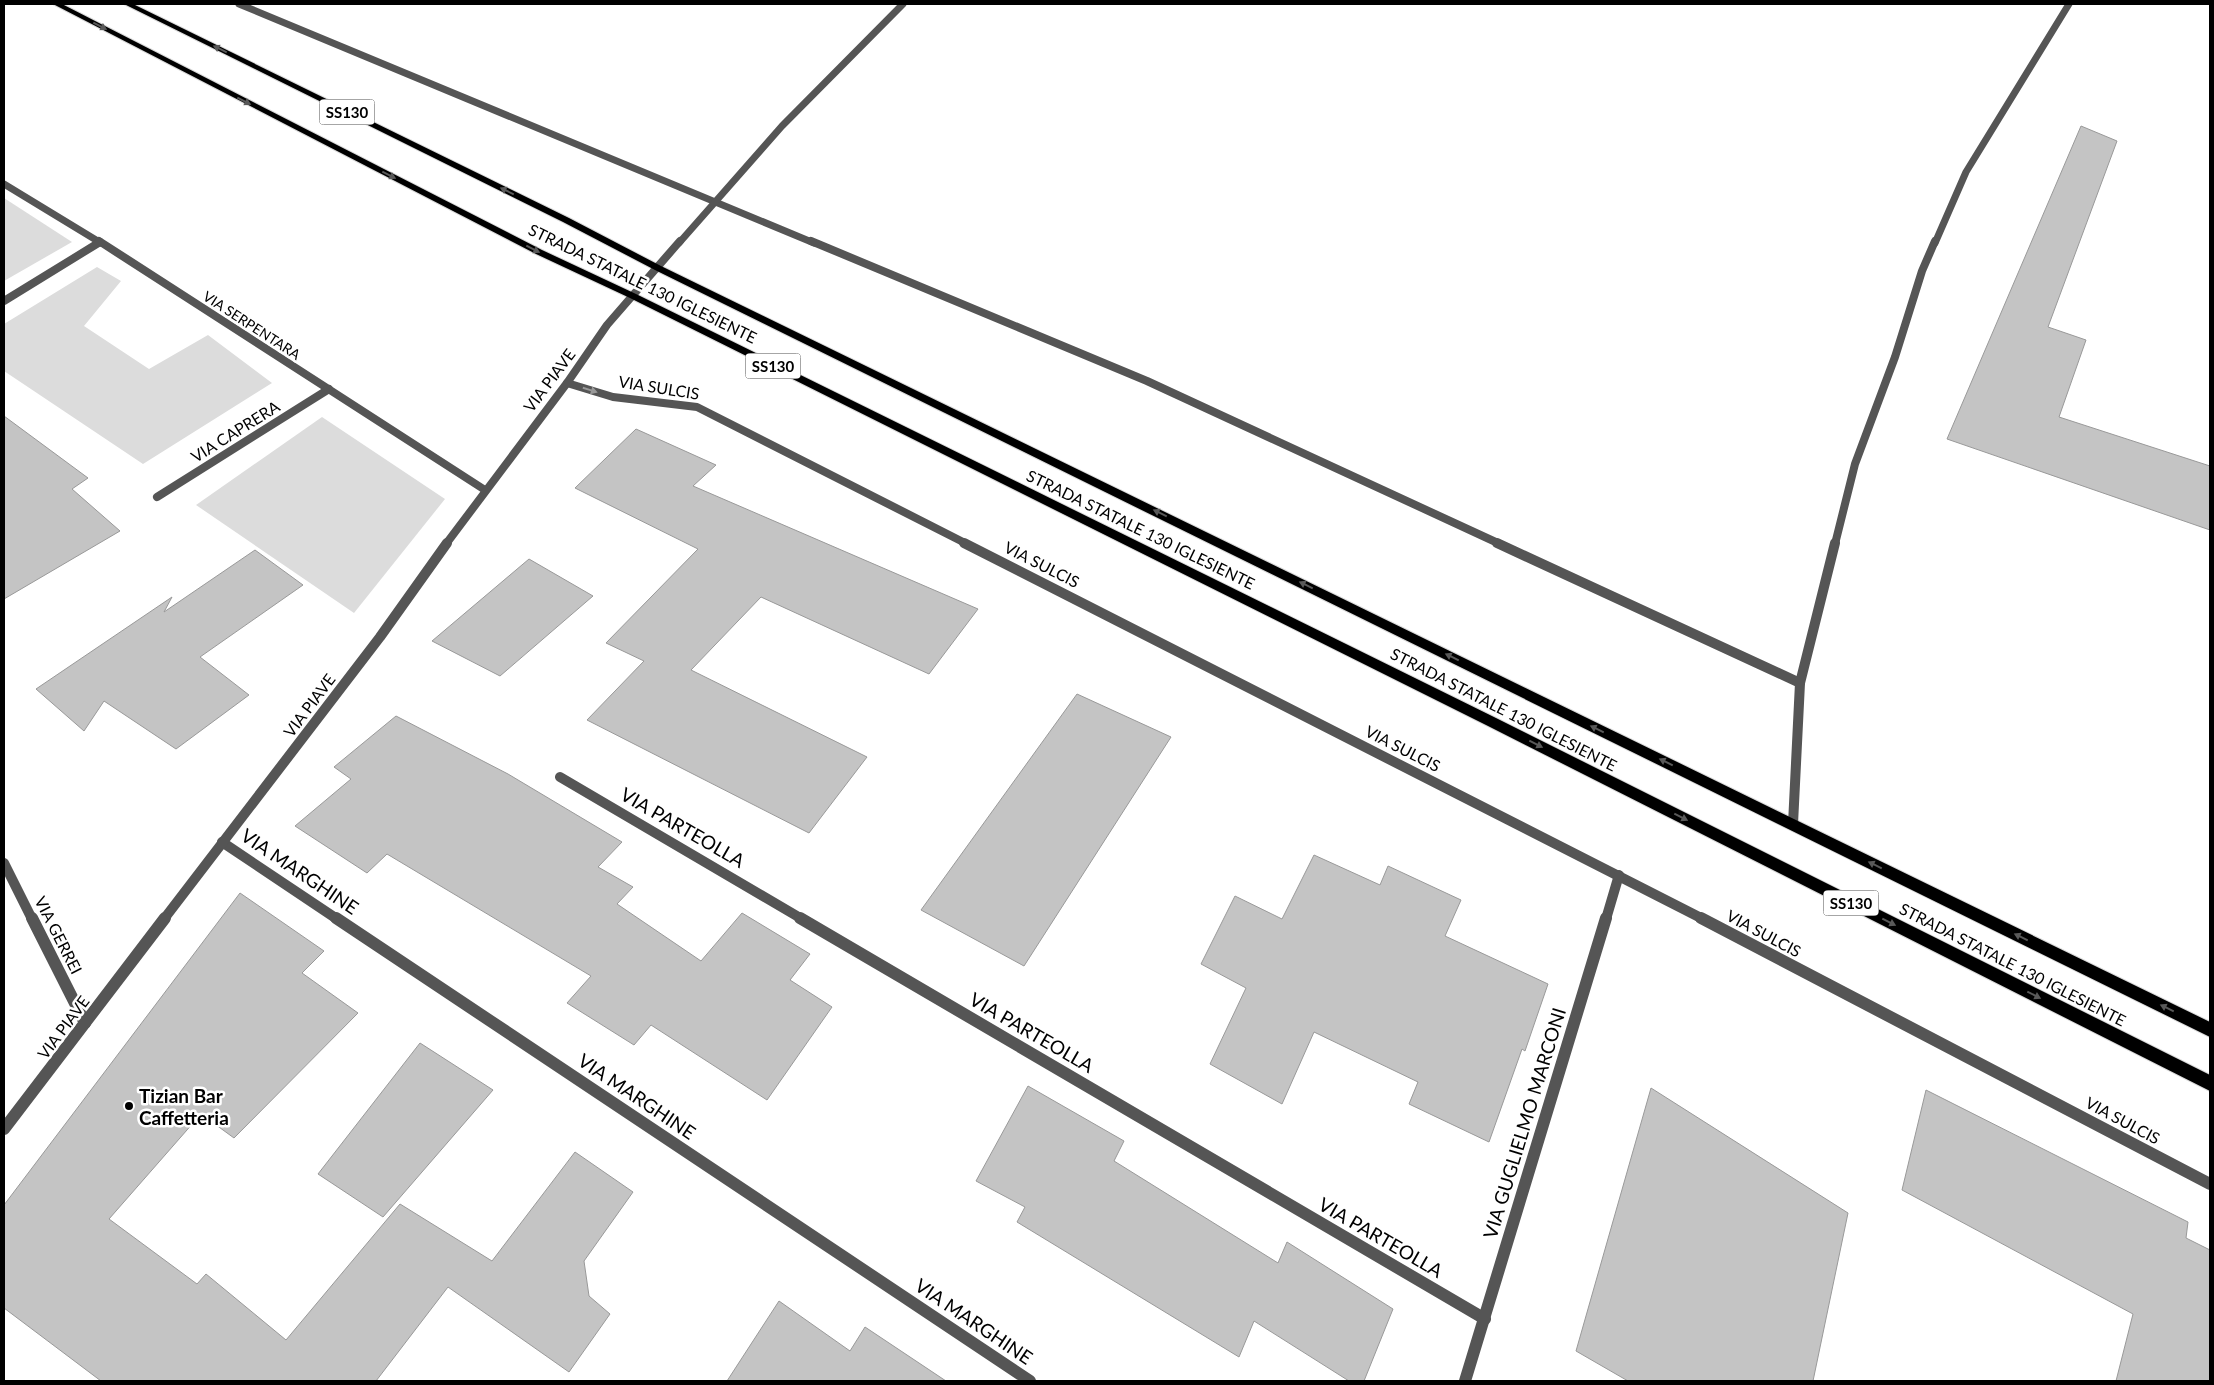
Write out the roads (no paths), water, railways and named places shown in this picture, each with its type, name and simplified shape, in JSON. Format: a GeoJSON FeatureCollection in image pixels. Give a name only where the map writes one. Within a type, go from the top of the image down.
{"type":"FeatureCollection","features":[{"type":"Feature","properties":{"kind":"main road","name":"STRADA STATALE 130 IGLESIENTE"},"geometry":{"type":"LineString","coordinates":[[56,4],[539,252],[633,296],[1492,722],[2210,1083]]}},
{"type":"Feature","properties":{"kind":"main road","name":"STRADA STATALE 130 IGLESIENTE"},"geometry":{"type":"LineString","coordinates":[[128,4],[658,268],[2210,1030]]}},
{"type":"Feature","properties":{"kind":"street"},"geometry":{"type":"LineString","coordinates":[[239,4],[1147,381],[1800,683]]}},
{"type":"Feature","properties":{"kind":"street","name":"VIA PIAVE"},"geometry":{"type":"LineString","coordinates":[[4,1129],[380,636],[484,490],[567,383],[607,326],[782,126],[903,4]]}},
{"type":"Feature","properties":{"kind":"street"},"geometry":{"type":"LineString","coordinates":[[1793,824],[1800,683],[1855,464],[1895,357],[1922,271],[1966,172],[2069,4]]}},
{"type":"Feature","properties":{"kind":"street","name":"VIA SERPENTARA"},"geometry":{"type":"LineString","coordinates":[[4,184],[100,242],[484,490]]}},
{"type":"Feature","properties":{"kind":"street"},"geometry":{"type":"LineString","coordinates":[[4,301],[100,242]]}},
{"type":"Feature","properties":{"kind":"street","name":"VIA SULCIS"},"geometry":{"type":"LineString","coordinates":[[567,383],[613,397],[697,407],[1619,875],[2210,1184]]}},
{"type":"Feature","properties":{"kind":"street","name":"VIA CAPRERA"},"geometry":{"type":"LineString","coordinates":[[157,497],[329,389]]}},
{"type":"Feature","properties":{"kind":"street","name":"VIA PARTEOLLA"},"geometry":{"type":"LineString","coordinates":[[560,777],[1485,1319]]}},
{"type":"Feature","properties":{"kind":"street","name":"VIA MARGHINE"},"geometry":{"type":"LineString","coordinates":[[222,842],[1030,1381]]}},
{"type":"Feature","properties":{"kind":"street","name":"VIA GERREI"},"geometry":{"type":"LineString","coordinates":[[4,863],[85,1023]]}},
{"type":"Feature","properties":{"kind":"street","name":"VIA GUGLIELMO MARCONI"},"geometry":{"type":"LineString","coordinates":[[1465,1381],[1619,875]]}},
{"type":"Feature","properties":{"kind":"place","name":"Tizian Bar Caffetteria"},"geometry":{"type":"Point","coordinates":[129,1106]}}]}
